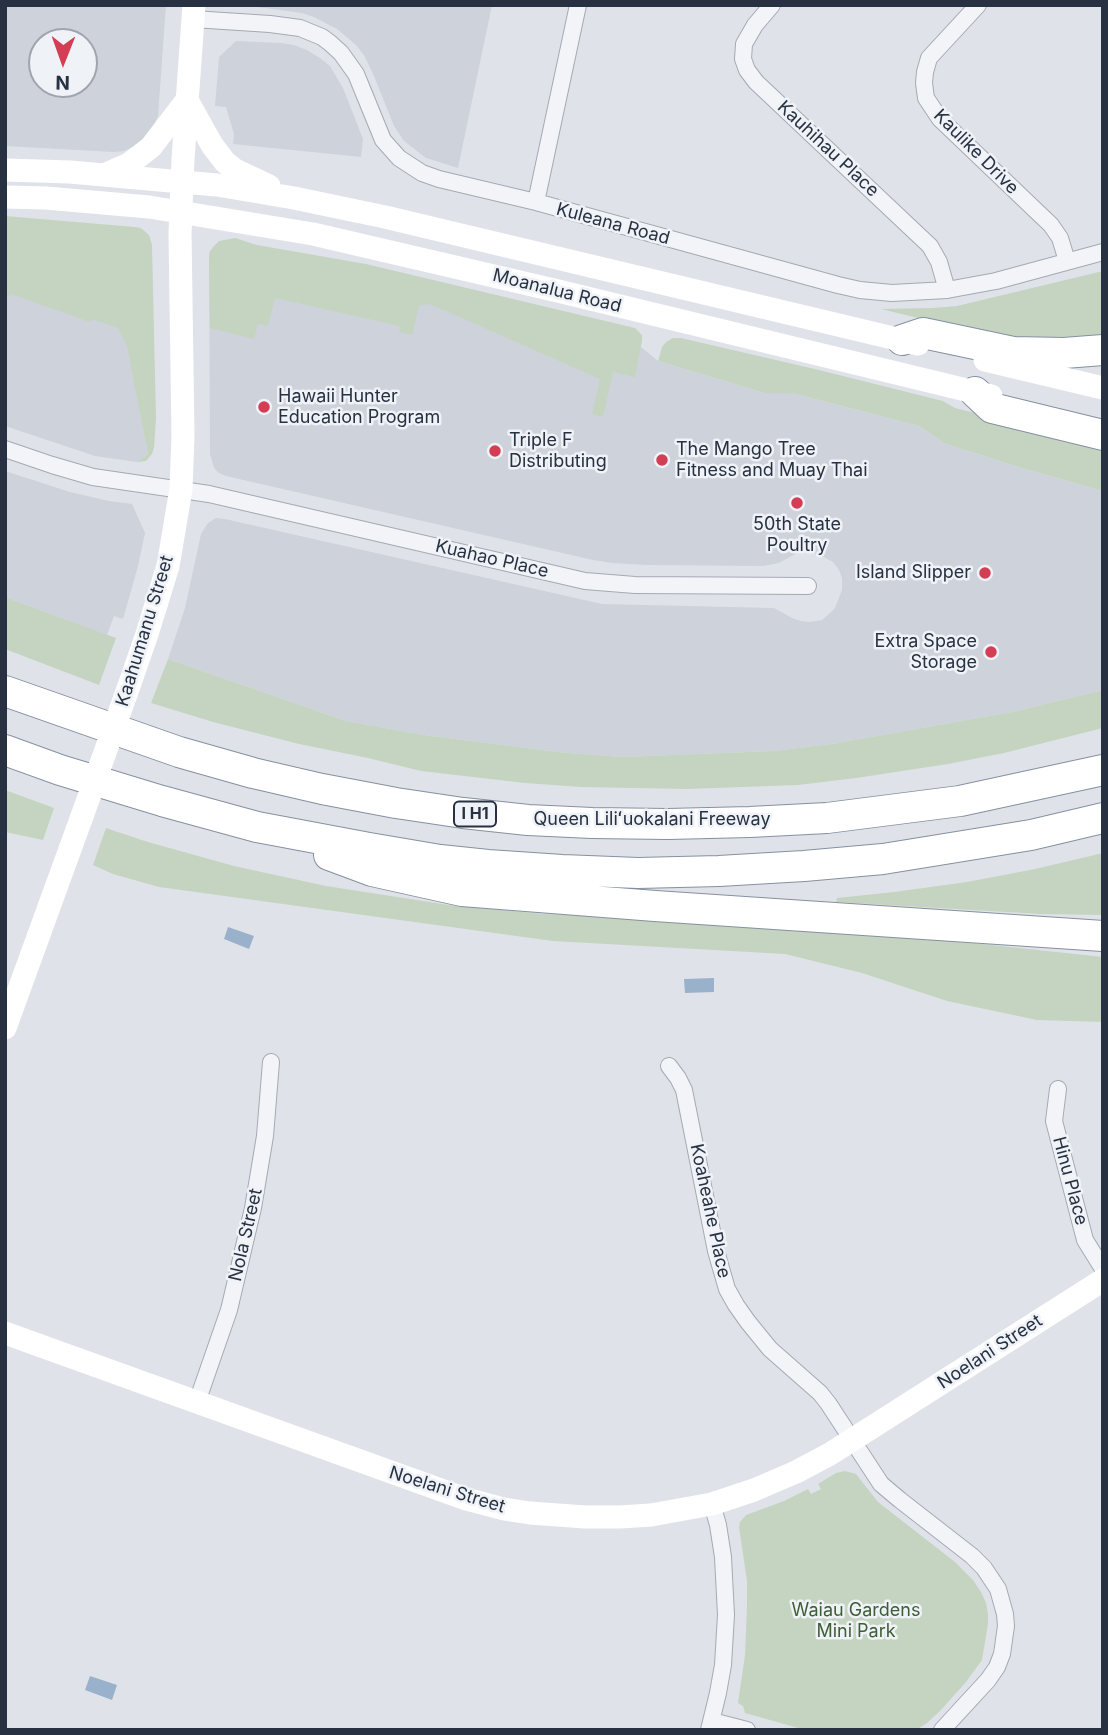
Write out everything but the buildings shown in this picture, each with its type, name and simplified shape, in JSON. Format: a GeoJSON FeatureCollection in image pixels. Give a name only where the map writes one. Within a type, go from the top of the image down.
{"type":"FeatureCollection","features":[{"type":"Feature","properties":{"kind":"highway"},"geometry":{"type":"LineString","coordinates":[[902,340],[923,333],[1013,352],[1064,353],[1103,350]]}},
{"type":"Feature","properties":{"kind":"highway"},"geometry":{"type":"LineString","coordinates":[[975,392],[992,408],[1103,435]]}},
{"type":"Feature","properties":{"kind":"highway","name":"Queen Liliʻuokalani Freeway"},"geometry":{"type":"LineString","coordinates":[[5,691],[179,752],[253,773],[397,803],[528,820],[592,823],[750,822],[827,818],[960,801],[1103,770]]}},
{"type":"Feature","properties":{"kind":"highway"},"geometry":{"type":"LineString","coordinates":[[960,801],[1103,748]]}},
{"type":"Feature","properties":{"kind":"highway"},"geometry":{"type":"LineString","coordinates":[[5,750],[73,774],[257,827],[452,861],[562,870],[638,873],[719,871],[883,859],[1031,835],[1103,818]]}},
{"type":"Feature","properties":{"kind":"highway"},"geometry":{"type":"LineString","coordinates":[[257,827],[372,871],[462,891],[1103,936]]}},
{"type":"Feature","properties":{"kind":"main road","name":"Kaahumanu Street"},"geometry":{"type":"LineString","coordinates":[[5,1028],[148,635],[168,566],[181,489],[181,212],[194,12]]}},
{"type":"Feature","properties":{"kind":"main road"},"geometry":{"type":"LineString","coordinates":[[105,175],[130,164],[151,147],[187,100],[212,145],[225,162],[235,170],[294,198]]}},
{"type":"Feature","properties":{"kind":"main road","name":"Moanalua Road"},"geometry":{"type":"LineString","coordinates":[[5,170],[182,182],[294,198],[385,217],[1103,388]]}},
{"type":"Feature","properties":{"kind":"main road","name":"Moanalua Road"},"geometry":{"type":"LineString","coordinates":[[5,197],[121,203],[313,234],[1103,423]]}},
{"type":"Feature","properties":{"kind":"main road","name":"Noelani Street"},"geometry":{"type":"LineString","coordinates":[[5,1333],[456,1496],[504,1509],[555,1516],[620,1517],[651,1515],[712,1504],[796,1472],[853,1440],[1103,1280]]}},
{"type":"Feature","properties":{"kind":"street"},"geometry":{"type":"LineString","coordinates":[[536,202],[578,5]]}},
{"type":"Feature","properties":{"kind":"street","name":"Kauhihau Place"},"geometry":{"type":"LineString","coordinates":[[772,5],[755,25],[744,44],[743,59],[747,70],[756,82],[930,246],[939,262],[947,290]]}},
{"type":"Feature","properties":{"kind":"street","name":"Kaulike Drive"},"geometry":{"type":"LineString","coordinates":[[978,5],[929,58],[924,83],[926,98],[940,119],[1051,225],[1060,238],[1067,261]]}},
{"type":"Feature","properties":{"kind":"street","name":"Kuleana Road"},"geometry":{"type":"LineString","coordinates":[[194,12],[300,28],[322,37],[350,63],[383,140],[399,158],[422,173],[838,285],[892,293],[947,290],[996,281],[1103,252]]}},
{"type":"Feature","properties":{"kind":"street","name":"Kuahao Place"},"geometry":{"type":"LineString","coordinates":[[5,449],[93,477],[209,494],[585,581],[648,585],[808,586]]}},
{"type":"Feature","properties":{"kind":"street","name":"Nola Street"},"geometry":{"type":"LineString","coordinates":[[197,1402],[229,1310],[253,1209],[265,1136],[271,1062]]}},
{"type":"Feature","properties":{"kind":"street","name":"Koaheahe Place"},"geometry":{"type":"LineString","coordinates":[[669,1066],[684,1090],[721,1270],[727,1289],[742,1314],[770,1349],[828,1403],[881,1484],[977,1560],[992,1578],[1003,1601],[1005,1639],[997,1667],[988,1681],[942,1730]]}},
{"type":"Feature","properties":{"kind":"street","name":"Hinu Place"},"geometry":{"type":"LineString","coordinates":[[1058,1089],[1054,1121],[1085,1240],[1103,1269]]}},
{"type":"Feature","properties":{"kind":"street"},"geometry":{"type":"LineString","coordinates":[[712,1504],[723,1558],[726,1615],[723,1665],[710,1725],[747,1730]]}},
{"type":"Feature","properties":{"kind":"shaded area"},"geometry":{"type":"Polygon","coordinates":[[[5,5],[166,5],[158,116],[150,133],[135,146],[114,152],[5,146],[5,5]]]}},
{"type":"Feature","properties":{"kind":"shaded area"},"geometry":{"type":"Polygon","coordinates":[[[242,5],[492,5],[458,168],[426,158],[404,141],[394,126],[364,55],[337,29],[302,13],[242,5]]]}},
{"type":"Feature","properties":{"kind":"shaded area"},"geometry":{"type":"Polygon","coordinates":[[[236,41],[294,45],[307,50],[330,66],[343,88],[363,139],[361,157],[233,144],[234,134],[226,107],[215,106],[219,57],[236,41]]]}},
{"type":"Feature","properties":{"kind":"shaded area"},"geometry":{"type":"Polygon","coordinates":[[[5,248],[111,255],[148,454],[137,462],[95,456],[5,426],[5,248]]]}},
{"type":"Feature","properties":{"kind":"shaded area"},"geometry":{"type":"Polygon","coordinates":[[[210,251],[235,272],[419,306],[430,303],[613,333],[641,347],[658,361],[765,393],[792,393],[919,426],[946,444],[1103,491],[1103,690],[1017,711],[832,744],[773,751],[622,757],[557,752],[424,735],[346,721],[168,659],[185,608],[201,534],[208,523],[216,518],[602,604],[774,608],[792,618],[810,622],[822,620],[835,608],[842,590],[842,578],[833,562],[810,552],[797,553],[779,563],[763,566],[612,563],[219,473],[214,468],[210,454],[210,251]]]}},
{"type":"Feature","properties":{"kind":"shaded area"},"geometry":{"type":"Polygon","coordinates":[[[5,471],[70,492],[132,504],[145,533],[123,619],[114,616],[107,635],[5,597],[5,471]]]}},
{"type":"Feature","properties":{"kind":"green space"},"geometry":{"type":"Polygon","coordinates":[[[5,216],[135,227],[141,228],[149,235],[152,245],[156,418],[154,448],[146,461],[137,462],[148,454],[127,346],[118,328],[92,319],[90,322],[11,294],[5,295],[5,216]]]}},
{"type":"Feature","properties":{"kind":"green space"},"geometry":{"type":"Polygon","coordinates":[[[235,238],[257,245],[366,264],[635,328],[642,335],[642,341],[635,377],[613,372],[603,417],[592,414],[600,379],[430,304],[419,306],[412,335],[399,332],[400,326],[275,298],[268,326],[258,324],[254,339],[210,328],[210,251],[219,241],[235,238]]]}},
{"type":"Feature","properties":{"kind":"green space"},"geometry":{"type":"Polygon","coordinates":[[[1103,271],[1103,336],[1017,338],[988,335],[881,309],[957,306],[1103,271]]]}},
{"type":"Feature","properties":{"kind":"green space"},"geometry":{"type":"Polygon","coordinates":[[[673,338],[819,370],[943,401],[955,408],[1103,444],[1103,491],[946,444],[919,426],[792,393],[765,393],[658,361],[662,347],[673,338]]]}},
{"type":"Feature","properties":{"kind":"green space"},"geometry":{"type":"Polygon","coordinates":[[[5,597],[116,638],[99,685],[5,649],[5,597]]]}},
{"type":"Feature","properties":{"kind":"green space"},"geometry":{"type":"Polygon","coordinates":[[[168,659],[346,721],[424,735],[557,752],[622,757],[773,751],[832,744],[1017,711],[1103,690],[1103,728],[948,764],[798,785],[687,789],[525,783],[421,771],[299,744],[151,703],[168,659]]]}},
{"type":"Feature","properties":{"kind":"green space"},"geometry":{"type":"Polygon","coordinates":[[[5,790],[54,808],[43,840],[5,832],[5,790]]]}},
{"type":"Feature","properties":{"kind":"green space"},"geometry":{"type":"Polygon","coordinates":[[[106,828],[234,866],[326,886],[449,905],[544,914],[917,937],[1103,957],[1103,1022],[1037,1020],[947,1001],[862,973],[785,954],[553,941],[159,887],[113,874],[93,865],[106,828]]]}},
{"type":"Feature","properties":{"kind":"green space"},"geometry":{"type":"Polygon","coordinates":[[[1103,853],[1103,915],[836,902],[837,898],[967,882],[1103,853]]]}},
{"type":"Feature","properties":{"kind":"green space","name":"Waiau Gardens Mini Park"},"geometry":{"type":"Polygon","coordinates":[[[845,1471],[856,1474],[878,1502],[955,1562],[973,1580],[986,1603],[988,1624],[982,1660],[941,1710],[916,1730],[805,1730],[745,1713],[743,1706],[738,1703],[745,1655],[747,1605],[740,1522],[746,1515],[808,1489],[811,1494],[821,1489],[818,1484],[836,1473],[845,1471]]]}},
{"type":"Feature","properties":{"kind":"water"},"geometry":{"type":"Polygon","coordinates":[[[228,927],[254,936],[249,949],[224,939],[228,927]]]}},
{"type":"Feature","properties":{"kind":"water"},"geometry":{"type":"Polygon","coordinates":[[[714,978],[714,992],[685,993],[684,979],[714,978]]]}},
{"type":"Feature","properties":{"kind":"water"},"geometry":{"type":"Polygon","coordinates":[[[90,1676],[117,1685],[112,1700],[85,1690],[90,1676]]]}},
{"type":"Feature","properties":{"kind":"place","name":"Hawaii Hunter Education Program"},"geometry":{"type":"Point","coordinates":[264,407]}},
{"type":"Feature","properties":{"kind":"place","name":"Triple F Distributing"},"geometry":{"type":"Point","coordinates":[495,451]}},
{"type":"Feature","properties":{"kind":"place","name":"The Mango Tree Fitness and Muay Thai"},"geometry":{"type":"Point","coordinates":[662,460]}},
{"type":"Feature","properties":{"kind":"place","name":"50th State Poultry"},"geometry":{"type":"Point","coordinates":[797,503]}},
{"type":"Feature","properties":{"kind":"place","name":"Island Slipper"},"geometry":{"type":"Point","coordinates":[985,573]}},
{"type":"Feature","properties":{"kind":"place","name":"Extra Space Storage"},"geometry":{"type":"Point","coordinates":[991,652]}}]}
